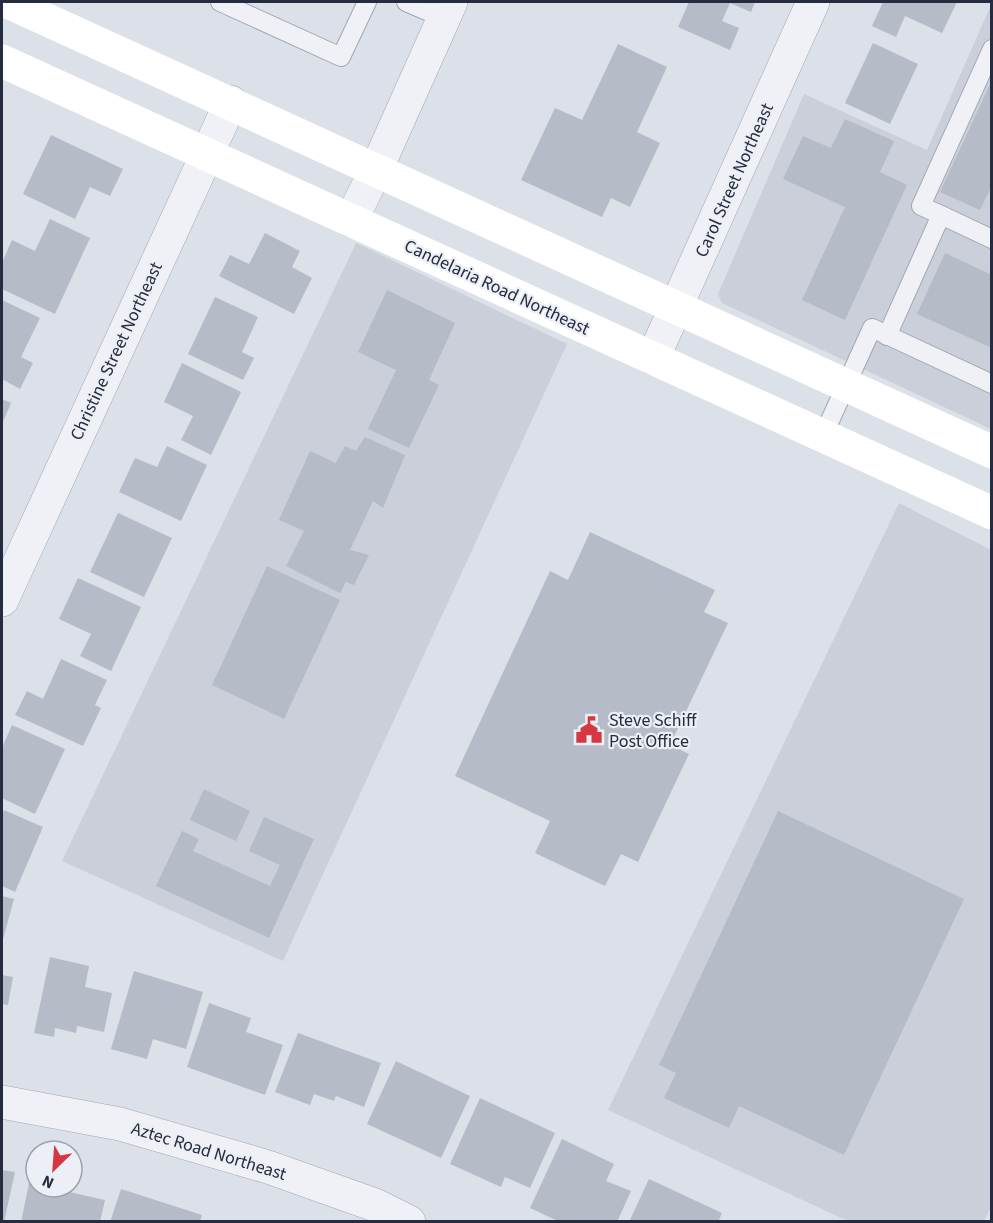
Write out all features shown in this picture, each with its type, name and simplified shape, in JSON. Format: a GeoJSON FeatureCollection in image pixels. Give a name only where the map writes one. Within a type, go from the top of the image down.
{"type":"FeatureCollection","features":[{"type":"Feature","properties":{"kind":"main road"},"geometry":{"type":"LineString","coordinates":[[11,2],[991,450]]}},
{"type":"Feature","properties":{"kind":"main road","name":"Candelaria Road Northeast"},"geometry":{"type":"LineString","coordinates":[[2,61],[992,513]]}},
{"type":"Feature","properties":{"kind":"street","name":"Carol Street Northeast"},"geometry":{"type":"LineString","coordinates":[[654,358],[813,2]]}},
{"type":"Feature","properties":{"kind":"street"},"geometry":{"type":"LineString","coordinates":[[351,220],[376,170],[447,10]]}},
{"type":"Feature","properties":{"kind":"street","name":"Christine Street Northeast"},"geometry":{"type":"LineString","coordinates":[[2,600],[231,102]]}},
{"type":"Feature","properties":{"kind":"street","name":"Aztec Road Northeast"},"geometry":{"type":"LineString","coordinates":[[2,1102],[120,1124],[268,1167],[375,1205],[409,1221]]}},
{"type":"Feature","properties":{"kind":"lane"},"geometry":{"type":"LineString","coordinates":[[220,2],[341,57],[367,2]]}},
{"type":"Feature","properties":{"kind":"lane"},"geometry":{"type":"LineString","coordinates":[[406,2],[447,10]]}},
{"type":"Feature","properties":{"kind":"lane"},"geometry":{"type":"LineString","coordinates":[[991,238],[921,206],[992,49]]}},
{"type":"Feature","properties":{"kind":"lane"},"geometry":{"type":"LineString","coordinates":[[888,336],[941,215]]}},
{"type":"Feature","properties":{"kind":"lane"},"geometry":{"type":"LineString","coordinates":[[823,436],[872,328],[992,384]]}},
{"type":"Feature","properties":{"kind":"shaded area"},"geometry":{"type":"Polygon","coordinates":[[[991,5],[991,429],[722,303],[718,294],[804,94],[927,150],[991,5]]]}},
{"type":"Feature","properties":{"kind":"shaded area"},"geometry":{"type":"Polygon","coordinates":[[[356,243],[567,344],[283,961],[62,861],[356,243]]]}},
{"type":"Feature","properties":{"kind":"shaded area"},"geometry":{"type":"Polygon","coordinates":[[[899,503],[991,550],[992,1205],[984,1221],[848,1221],[608,1110],[899,503]]]}},
{"type":"Feature","properties":{"kind":"building"},"geometry":{"type":"Polygon","coordinates":[[[689,2],[755,2],[751,12],[730,3],[722,21],[739,28],[730,50],[678,27],[689,2]]]}},
{"type":"Feature","properties":{"kind":"building"},"geometry":{"type":"Polygon","coordinates":[[[883,2],[957,2],[942,33],[905,16],[896,37],[872,26],[883,2]]]}},
{"type":"Feature","properties":{"kind":"building"},"geometry":{"type":"Polygon","coordinates":[[[873,43],[918,64],[890,124],[845,103],[873,43]]]}},
{"type":"Feature","properties":{"kind":"building"},"geometry":{"type":"Polygon","coordinates":[[[618,44],[667,67],[637,132],[660,143],[630,207],[611,198],[602,217],[521,180],[555,108],[582,120],[618,44]]]}},
{"type":"Feature","properties":{"kind":"building"},"geometry":{"type":"Polygon","coordinates":[[[992,80],[992,185],[980,210],[940,192],[992,80]]]}},
{"type":"Feature","properties":{"kind":"building"},"geometry":{"type":"Polygon","coordinates":[[[845,119],[894,141],[880,172],[907,185],[845,320],[802,300],[845,207],[783,179],[803,136],[831,148],[845,119]]]}},
{"type":"Feature","properties":{"kind":"building"},"geometry":{"type":"Polygon","coordinates":[[[51,135],[123,169],[110,196],[90,187],[75,219],[23,194],[51,135]]]}},
{"type":"Feature","properties":{"kind":"building"},"geometry":{"type":"Polygon","coordinates":[[[50,219],[90,238],[55,314],[2,289],[2,263],[12,240],[35,251],[50,219]]]}},
{"type":"Feature","properties":{"kind":"building"},"geometry":{"type":"Polygon","coordinates":[[[265,233],[300,251],[292,267],[312,278],[294,314],[219,276],[230,255],[249,264],[265,233]]]}},
{"type":"Feature","properties":{"kind":"building"},"geometry":{"type":"Polygon","coordinates":[[[945,253],[992,275],[992,348],[917,314],[945,253]]]}},
{"type":"Feature","properties":{"kind":"building"},"geometry":{"type":"Polygon","coordinates":[[[387,290],[455,323],[429,380],[439,385],[409,448],[368,429],[396,370],[358,352],[387,290]]]}},
{"type":"Feature","properties":{"kind":"building"},"geometry":{"type":"Polygon","coordinates":[[[215,297],[258,317],[242,352],[254,358],[243,380],[188,354],[215,297]]]}},
{"type":"Feature","properties":{"kind":"building"},"geometry":{"type":"Polygon","coordinates":[[[2,300],[40,318],[21,357],[33,363],[20,389],[2,379],[2,300]]]}},
{"type":"Feature","properties":{"kind":"building"},"geometry":{"type":"Polygon","coordinates":[[[182,363],[241,392],[211,455],[181,440],[193,416],[164,402],[182,363]]]}},
{"type":"Feature","properties":{"kind":"building"},"geometry":{"type":"Polygon","coordinates":[[[2,399],[11,403],[2,424],[2,399]]]}},
{"type":"Feature","properties":{"kind":"building"},"geometry":{"type":"Polygon","coordinates":[[[365,437],[405,455],[383,508],[373,501],[350,550],[369,555],[354,585],[346,582],[340,593],[286,566],[304,531],[279,520],[310,451],[336,463],[345,446],[356,451],[365,437]]]}},
{"type":"Feature","properties":{"kind":"building"},"geometry":{"type":"Polygon","coordinates":[[[167,446],[207,465],[181,521],[119,492],[135,458],[157,467],[167,446]]]}},
{"type":"Feature","properties":{"kind":"building"},"geometry":{"type":"Polygon","coordinates":[[[118,513],[172,538],[144,597],[90,572],[118,513]]]}},
{"type":"Feature","properties":{"kind":"building"},"geometry":{"type":"Polygon","coordinates":[[[590,532],[715,590],[704,612],[728,623],[670,745],[689,754],[638,862],[621,854],[605,886],[535,853],[550,821],[455,776],[550,571],[568,580],[590,532]]]}},
{"type":"Feature","properties":{"kind":"building"},"geometry":{"type":"Polygon","coordinates":[[[267,566],[340,600],[284,719],[212,685],[267,566]]]}},
{"type":"Feature","properties":{"kind":"building"},"geometry":{"type":"Polygon","coordinates":[[[78,578],[141,607],[111,671],[80,656],[91,634],[59,619],[78,578]]]}},
{"type":"Feature","properties":{"kind":"building"},"geometry":{"type":"Polygon","coordinates":[[[61,659],[107,680],[95,705],[101,708],[83,746],[15,715],[27,691],[43,699],[61,659]]]}},
{"type":"Feature","properties":{"kind":"building"},"geometry":{"type":"Polygon","coordinates":[[[12,725],[65,749],[35,814],[2,798],[2,748],[12,725]]]}},
{"type":"Feature","properties":{"kind":"building"},"geometry":{"type":"Polygon","coordinates":[[[204,789],[250,811],[236,841],[190,820],[204,789]]]}},
{"type":"Feature","properties":{"kind":"building"},"geometry":{"type":"Polygon","coordinates":[[[4,810],[43,827],[15,892],[2,886],[2,815],[4,810]]]}},
{"type":"Feature","properties":{"kind":"building"},"geometry":{"type":"Polygon","coordinates":[[[778,811],[964,899],[844,1155],[739,1106],[729,1128],[664,1098],[676,1073],[659,1065],[778,811]]]}},
{"type":"Feature","properties":{"kind":"building"},"geometry":{"type":"Polygon","coordinates":[[[264,817],[314,839],[269,938],[156,886],[182,831],[199,839],[193,851],[270,886],[280,865],[249,851],[264,817]]]}},
{"type":"Feature","properties":{"kind":"building"},"geometry":{"type":"Polygon","coordinates":[[[2,896],[14,899],[2,943],[2,896]]]}},
{"type":"Feature","properties":{"kind":"building"},"geometry":{"type":"Polygon","coordinates":[[[50,957],[89,966],[85,987],[112,993],[104,1032],[77,1026],[76,1033],[55,1028],[54,1037],[34,1033],[50,957]]]}},
{"type":"Feature","properties":{"kind":"building"},"geometry":{"type":"Polygon","coordinates":[[[134,971],[203,992],[186,1049],[153,1039],[147,1059],[111,1049],[134,971]]]}},
{"type":"Feature","properties":{"kind":"building"},"geometry":{"type":"Polygon","coordinates":[[[2,975],[13,977],[8,1005],[2,1004],[2,975]]]}},
{"type":"Feature","properties":{"kind":"building"},"geometry":{"type":"Polygon","coordinates":[[[209,1003],[251,1018],[246,1032],[283,1045],[265,1095],[187,1067],[209,1003]]]}},
{"type":"Feature","properties":{"kind":"building"},"geometry":{"type":"Polygon","coordinates":[[[298,1033],[381,1063],[364,1107],[336,1096],[334,1101],[314,1094],[310,1105],[275,1092],[298,1033]]]}},
{"type":"Feature","properties":{"kind":"building"},"geometry":{"type":"Polygon","coordinates":[[[396,1061],[470,1096],[441,1158],[367,1124],[396,1061]]]}},
{"type":"Feature","properties":{"kind":"building"},"geometry":{"type":"Polygon","coordinates":[[[480,1098],[555,1133],[530,1188],[505,1177],[501,1187],[450,1164],[480,1098]]]}},
{"type":"Feature","properties":{"kind":"building"},"geometry":{"type":"Polygon","coordinates":[[[562,1139],[614,1164],[606,1181],[631,1191],[617,1222],[560,1222],[530,1208],[562,1139]]]}},
{"type":"Feature","properties":{"kind":"building"},"geometry":{"type":"Polygon","coordinates":[[[2,1170],[15,1172],[4,1222],[2,1222],[2,1170]]]}},
{"type":"Feature","properties":{"kind":"building"},"geometry":{"type":"Polygon","coordinates":[[[649,1179],[722,1213],[718,1222],[629,1222],[649,1179]]]}},
{"type":"Feature","properties":{"kind":"building"},"geometry":{"type":"Polygon","coordinates":[[[121,1189],[202,1215],[200,1222],[110,1222],[121,1189]]]}},
{"type":"Feature","properties":{"kind":"building"},"geometry":{"type":"Polygon","coordinates":[[[84,1195],[105,1200],[100,1222],[21,1222],[26,1199],[84,1199],[84,1195]]]}},
{"type":"Feature","properties":{"kind":"place","name":"Steve Schiff Post Office"},"geometry":{"type":"Point","coordinates":[589,730]}}]}
